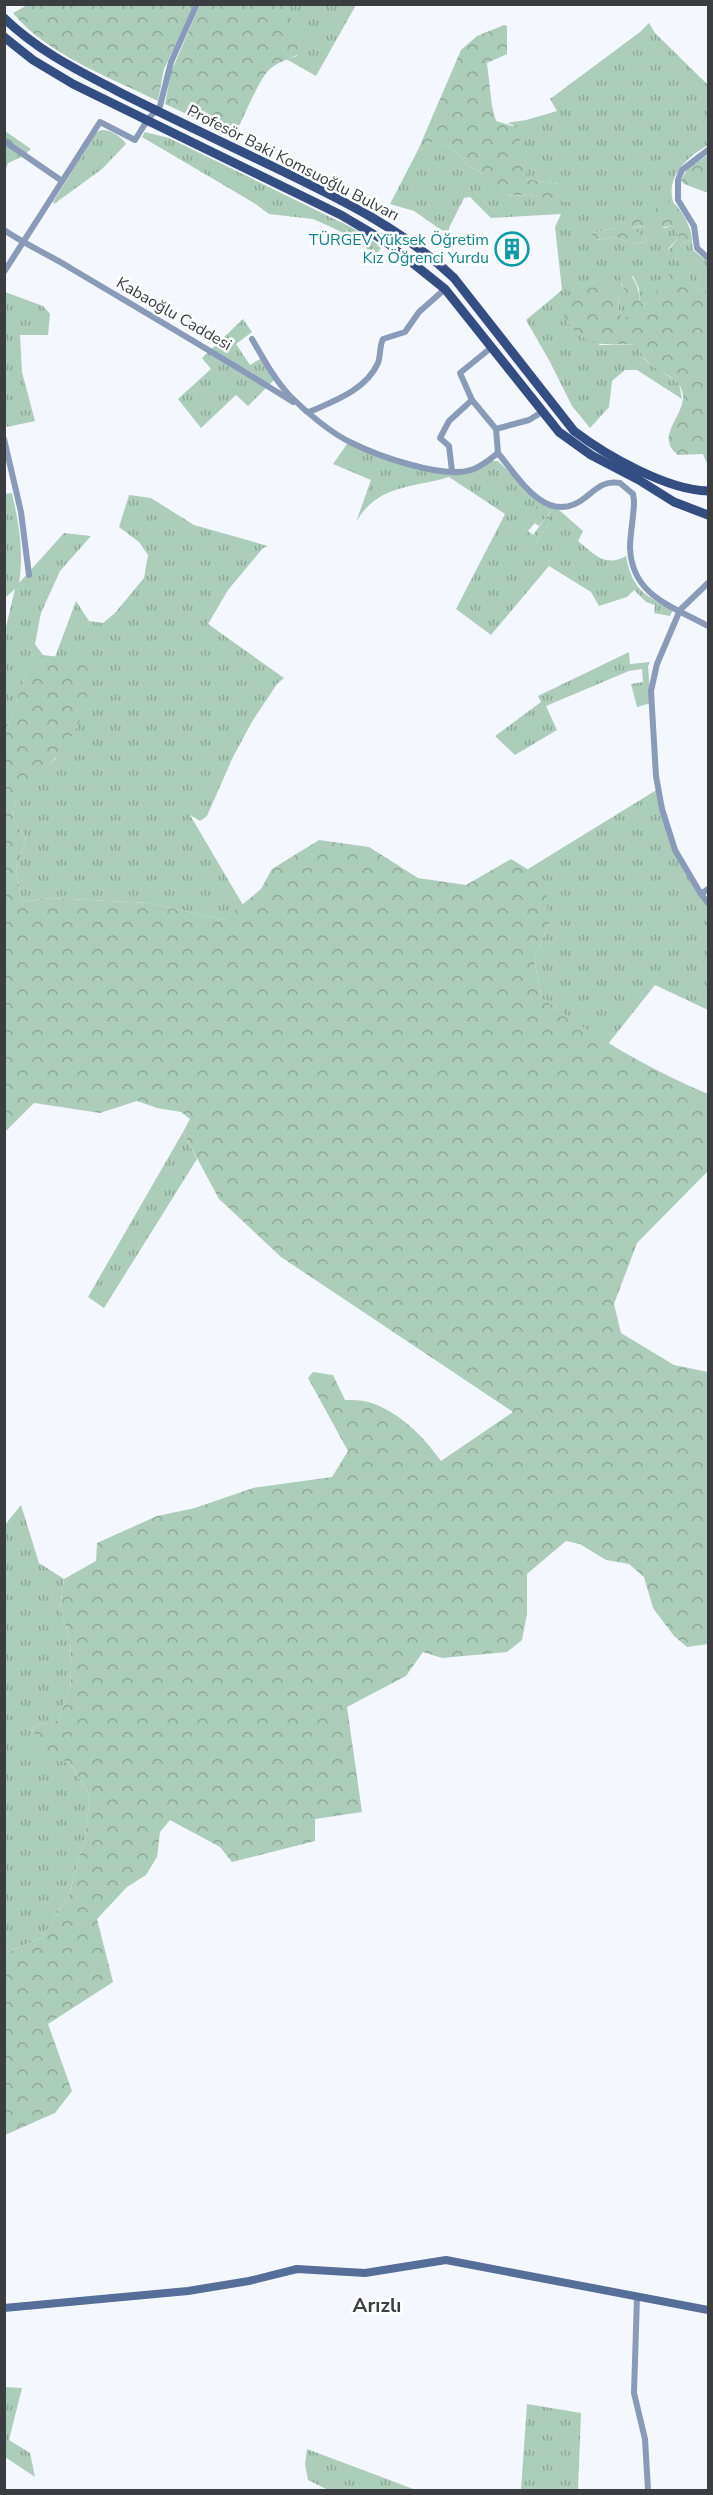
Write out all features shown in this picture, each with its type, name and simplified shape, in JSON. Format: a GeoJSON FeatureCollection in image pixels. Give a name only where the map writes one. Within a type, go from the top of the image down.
{"type":"FeatureCollection","features":[{"type":"Feature","properties":{"kind":"main road","name":"Profesör Baki Komsuoğlu Bulvarı"},"geometry":{"type":"LineString","coordinates":[[4,18],[28,39],[66,65],[391,228],[454,278],[574,431],[596,447],[643,471],[670,482],[708,491]]}},
{"type":"Feature","properties":{"kind":"main road","name":"Profesör Baki Komsuoğlu Bulvarı"},"geometry":{"type":"LineString","coordinates":[[4,37],[33,60],[73,84],[364,227],[406,256],[444,289],[554,427],[591,455],[632,476],[674,502],[708,515]]}},
{"type":"Feature","properties":{"kind":"street"},"geometry":{"type":"LineString","coordinates":[[4,272],[100,122],[135,140],[148,119],[157,111],[162,103],[171,62],[197,4]]}},
{"type":"Feature","properties":{"kind":"street"},"geometry":{"type":"LineString","coordinates":[[4,141],[62,181]]}},
{"type":"Feature","properties":{"kind":"street"},"geometry":{"type":"LineString","coordinates":[[708,150],[682,170],[677,186],[680,206],[694,226],[697,248],[708,258]]}},
{"type":"Feature","properties":{"kind":"street","name":"Kabaoğlu Caddesi"},"geometry":{"type":"LineString","coordinates":[[4,230],[232,363],[309,412]]}},
{"type":"Feature","properties":{"kind":"street"},"geometry":{"type":"LineString","coordinates":[[309,412],[347,395],[361,384],[374,370],[383,339],[405,333],[419,312],[444,289]]}},
{"type":"Feature","properties":{"kind":"street"},"geometry":{"type":"LineString","coordinates":[[252,339],[282,386],[309,412],[351,443],[420,468],[452,471],[472,470],[498,453]]}},
{"type":"Feature","properties":{"kind":"street"},"geometry":{"type":"LineString","coordinates":[[492,347],[460,373],[472,400],[496,429],[498,453],[520,481],[548,505],[563,507],[577,504],[608,482],[620,483],[625,487],[633,494],[634,501],[630,542],[634,573],[650,594],[708,626]]}},
{"type":"Feature","properties":{"kind":"street"},"geometry":{"type":"LineString","coordinates":[[452,471],[450,446],[440,438],[449,421],[472,400]]}},
{"type":"Feature","properties":{"kind":"street"},"geometry":{"type":"LineString","coordinates":[[496,429],[529,420],[542,412]]}},
{"type":"Feature","properties":{"kind":"street"},"geometry":{"type":"LineString","coordinates":[[4,439],[21,512],[28,575]]}},
{"type":"Feature","properties":{"kind":"street"},"geometry":{"type":"LineString","coordinates":[[625,487],[632,476]]}},
{"type":"Feature","properties":{"kind":"street"},"geometry":{"type":"LineString","coordinates":[[708,583],[680,610],[657,664],[651,691],[656,776],[662,809],[675,850],[708,903]]}},
{"type":"Feature","properties":{"kind":"street"},"geometry":{"type":"LineString","coordinates":[[701,894],[708,889]]}},
{"type":"Feature","properties":{"kind":"street"},"geometry":{"type":"LineString","coordinates":[[4,2308],[176,2292],[249,2281],[297,2269],[365,2273],[446,2260],[708,2310]]}},
{"type":"Feature","properties":{"kind":"street"},"geometry":{"type":"LineString","coordinates":[[638,2297],[634,2393],[645,2439],[648,2490]]}},
{"type":"Feature","properties":{"kind":"green space"},"geometry":{"type":"Polygon","coordinates":[[[29,4],[194,5],[164,69],[158,101],[80,64],[43,41],[13,13],[29,4]]]}},
{"type":"Feature","properties":{"kind":"green space"},"geometry":{"type":"Polygon","coordinates":[[[200,5],[283,5],[303,40],[303,51],[282,61],[266,74],[234,136],[165,104],[171,72],[200,5]]]}},
{"type":"Feature","properties":{"kind":"green space"},"geometry":{"type":"Polygon","coordinates":[[[283,5],[356,5],[316,76],[286,59],[297,56],[283,5]]]}},
{"type":"Feature","properties":{"kind":"green space"},"geometry":{"type":"Polygon","coordinates":[[[649,23],[655,33],[708,85],[708,145],[686,161],[675,176],[673,202],[615,228],[593,233],[596,240],[616,237],[632,244],[645,242],[647,239],[630,228],[654,225],[665,228],[672,225],[679,237],[668,249],[677,251],[683,243],[692,239],[693,250],[708,262],[708,294],[695,286],[656,292],[645,305],[640,302],[639,289],[633,276],[621,283],[631,301],[631,317],[622,317],[619,313],[618,295],[599,345],[636,345],[647,362],[679,383],[682,399],[637,370],[625,370],[612,381],[609,407],[590,428],[572,406],[526,320],[562,290],[555,227],[561,214],[491,218],[470,197],[464,198],[449,228],[450,236],[414,211],[390,204],[418,150],[423,149],[429,142],[440,142],[457,152],[468,166],[482,173],[498,193],[510,196],[529,195],[570,202],[559,184],[526,179],[526,161],[513,125],[507,123],[557,111],[550,99],[649,23]]]}},
{"type":"Feature","properties":{"kind":"green space"},"geometry":{"type":"Polygon","coordinates":[[[504,25],[507,26],[507,54],[487,63],[496,121],[516,127],[526,161],[526,179],[559,184],[568,188],[570,203],[529,195],[503,196],[494,190],[482,173],[468,166],[457,152],[440,142],[429,142],[423,149],[418,150],[461,50],[477,36],[504,25]]]}},
{"type":"Feature","properties":{"kind":"green space"},"geometry":{"type":"Polygon","coordinates":[[[101,130],[115,134],[126,144],[102,169],[54,204],[53,202],[96,133],[101,130]]]}},
{"type":"Feature","properties":{"kind":"green space"},"geometry":{"type":"Polygon","coordinates":[[[5,131],[31,149],[22,157],[8,163],[5,171],[5,131]]]}},
{"type":"Feature","properties":{"kind":"green space"},"geometry":{"type":"Polygon","coordinates":[[[145,132],[169,138],[367,235],[381,248],[376,255],[353,238],[313,219],[269,214],[142,137],[145,132]]]}},
{"type":"Feature","properties":{"kind":"green space"},"geometry":{"type":"Polygon","coordinates":[[[708,155],[708,193],[681,181],[687,169],[708,155]]]}},
{"type":"Feature","properties":{"kind":"green space"},"geometry":{"type":"Polygon","coordinates":[[[673,202],[683,214],[692,239],[683,243],[675,256],[670,257],[666,253],[679,237],[672,225],[631,228],[647,239],[645,242],[632,244],[616,237],[596,240],[591,237],[593,233],[615,228],[673,202]]]}},
{"type":"Feature","properties":{"kind":"green space"},"geometry":{"type":"Polygon","coordinates":[[[679,263],[695,286],[708,294],[708,466],[703,454],[678,455],[671,448],[669,434],[683,395],[679,384],[650,364],[635,345],[596,343],[573,329],[564,315],[586,290],[606,285],[618,295],[619,313],[622,317],[630,317],[628,299],[619,274],[626,270],[629,273],[636,284],[640,302],[645,305],[679,263]]]}},
{"type":"Feature","properties":{"kind":"green space"},"geometry":{"type":"Polygon","coordinates":[[[5,292],[43,306],[50,314],[48,335],[20,335],[22,372],[35,421],[7,427],[4,417],[5,292]]]}},
{"type":"Feature","properties":{"kind":"green space"},"geometry":{"type":"Polygon","coordinates":[[[243,319],[252,332],[236,344],[250,365],[260,359],[274,380],[248,406],[236,395],[201,428],[178,399],[211,369],[202,358],[243,319]]]}},
{"type":"Feature","properties":{"kind":"green space"},"geometry":{"type":"Polygon","coordinates":[[[347,444],[451,473],[498,461],[542,504],[558,509],[583,531],[578,541],[595,555],[612,561],[626,556],[632,576],[641,590],[673,610],[670,616],[654,613],[655,605],[646,602],[634,590],[627,597],[599,606],[591,592],[549,566],[491,635],[456,609],[505,514],[449,477],[397,489],[386,494],[375,500],[356,522],[371,480],[333,464],[347,444]],[[535,506],[529,523],[523,528],[534,545],[549,524],[551,510],[539,526],[533,522],[535,506]]]}},
{"type":"Feature","properties":{"kind":"green space"},"geometry":{"type":"Polygon","coordinates":[[[12,493],[20,538],[19,583],[64,533],[91,536],[60,571],[41,613],[35,644],[43,655],[29,665],[5,734],[5,631],[15,589],[5,598],[4,494],[12,493]]]}},
{"type":"Feature","properties":{"kind":"green space"},"geometry":{"type":"Polygon","coordinates":[[[129,495],[151,498],[194,525],[268,546],[263,548],[228,590],[208,624],[284,678],[277,684],[253,720],[233,757],[207,816],[200,821],[190,815],[243,905],[224,920],[149,903],[48,898],[22,902],[16,870],[26,838],[13,819],[15,797],[56,758],[68,658],[55,657],[76,601],[89,621],[103,623],[115,613],[144,578],[148,555],[139,542],[119,527],[129,495]]]}},
{"type":"Feature","properties":{"kind":"green space"},"geometry":{"type":"Polygon","coordinates":[[[535,506],[546,510],[528,531],[533,535],[552,509],[549,524],[534,545],[527,544],[520,535],[535,506]]]}},
{"type":"Feature","properties":{"kind":"green space"},"geometry":{"type":"Polygon","coordinates":[[[629,652],[630,664],[650,662],[648,666],[651,703],[637,707],[631,684],[643,682],[642,669],[629,671],[546,706],[557,730],[515,755],[495,736],[541,702],[538,696],[629,652]]]}},
{"type":"Feature","properties":{"kind":"green space"},"geometry":{"type":"Polygon","coordinates":[[[43,655],[68,658],[89,668],[88,690],[78,726],[68,741],[45,769],[15,798],[13,819],[26,838],[16,870],[22,902],[48,898],[149,903],[224,920],[261,889],[272,869],[319,840],[369,847],[418,878],[466,885],[511,859],[545,880],[549,924],[534,960],[542,998],[622,1051],[708,1094],[708,1171],[637,1243],[614,1304],[621,1333],[674,1365],[708,1372],[708,1644],[687,1647],[674,1636],[653,1608],[644,1577],[629,1564],[606,1560],[580,1544],[566,1541],[527,1574],[527,1614],[522,1640],[507,1652],[442,1658],[423,1652],[406,1676],[347,1707],[362,1812],[315,1819],[315,1841],[232,1862],[220,1847],[170,1820],[160,1832],[157,1857],[146,1875],[127,1887],[97,1919],[113,1982],[48,2024],[72,2091],[55,2113],[5,2135],[5,1953],[42,1938],[69,1895],[85,1836],[90,1796],[70,1763],[39,1754],[33,1727],[58,1720],[70,1690],[70,1640],[60,1608],[64,1579],[96,1561],[97,1543],[157,1516],[195,1508],[253,1488],[332,1477],[348,1451],[308,1378],[313,1372],[333,1375],[345,1400],[368,1402],[400,1418],[426,1442],[441,1461],[513,1412],[281,1257],[219,1199],[183,1132],[190,1119],[181,1112],[157,1108],[137,1101],[100,1113],[34,1103],[5,1132],[5,734],[29,664],[43,655]]]}},
{"type":"Feature","properties":{"kind":"green space"},"geometry":{"type":"Polygon","coordinates":[[[658,789],[675,850],[708,903],[708,1010],[655,985],[608,1044],[593,1036],[542,998],[534,960],[549,924],[528,869],[658,789]]]}},
{"type":"Feature","properties":{"kind":"green space"},"geometry":{"type":"Polygon","coordinates":[[[183,1132],[197,1159],[104,1308],[88,1297],[183,1132]]]}},
{"type":"Feature","properties":{"kind":"green space"},"geometry":{"type":"Polygon","coordinates":[[[21,1505],[39,1563],[64,1579],[60,1608],[70,1640],[70,1690],[58,1720],[33,1727],[40,1754],[70,1763],[90,1796],[85,1836],[69,1895],[42,1938],[5,1953],[4,1526],[21,1505]]]}},
{"type":"Feature","properties":{"kind":"green space"},"geometry":{"type":"Polygon","coordinates":[[[5,2387],[22,2388],[9,2440],[30,2453],[35,2477],[5,2457],[5,2387]]]}},
{"type":"Feature","properties":{"kind":"green space"},"geometry":{"type":"Polygon","coordinates":[[[527,2404],[581,2413],[578,2490],[521,2490],[527,2404]]]}},
{"type":"Feature","properties":{"kind":"green space"},"geometry":{"type":"Polygon","coordinates":[[[307,2449],[416,2490],[328,2490],[308,2480],[305,2464],[307,2449]]]}},
{"type":"Feature","properties":{"kind":"place","name":"TÜRGEV Yüksek Öğretim Kız Öğrenci Yurdu"},"geometry":{"type":"Point","coordinates":[512,249]}},
{"type":"Feature","properties":{"kind":"district","name":"Arızlı"},"geometry":{"type":"Point","coordinates":[377,2305]}}]}
